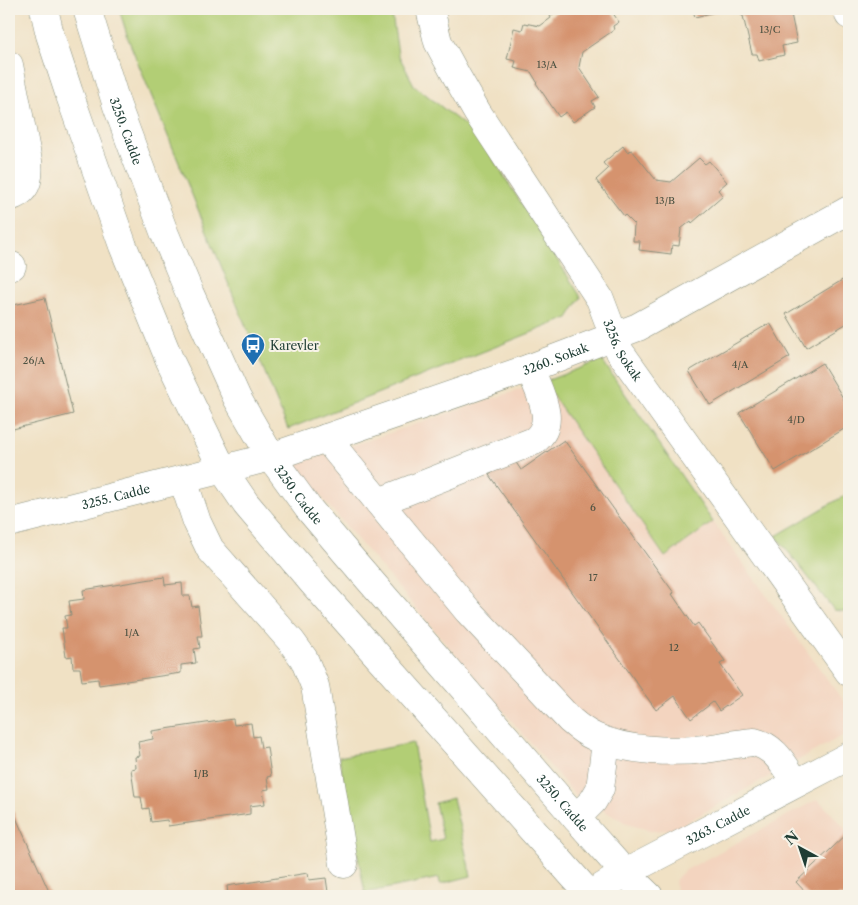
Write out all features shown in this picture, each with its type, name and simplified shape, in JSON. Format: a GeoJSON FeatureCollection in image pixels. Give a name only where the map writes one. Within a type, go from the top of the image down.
{"type":"FeatureCollection","features":[{"type":"Feature","properties":{"kind":"street"},"geometry":{"type":"LineString","coordinates":[[44,9],[66,85],[123,246],[170,361],[223,470],[246,504],[313,583],[590,896]]}},
{"type":"Feature","properties":{"kind":"street","name":"3250. Cadde"},"geometry":{"type":"LineString","coordinates":[[87,9],[117,106],[190,294],[237,398],[271,457],[308,508],[624,873],[650,896]]}},
{"type":"Feature","properties":{"kind":"street","name":"3256. Sokak"},"geometry":{"type":"LineString","coordinates":[[430,9],[438,42],[457,77],[477,112],[600,299],[620,352],[849,672]]}},
{"type":"Feature","properties":{"kind":"street"},"geometry":{"type":"LineString","coordinates":[[848,9],[849,15]]}},
{"type":"Feature","properties":{"kind":"street"},"geometry":{"type":"LineString","coordinates":[[9,65],[28,161],[29,175],[27,185],[22,191],[9,197]]}},
{"type":"Feature","properties":{"kind":"street","name":"3260. Sokak"},"geometry":{"type":"LineString","coordinates":[[223,470],[271,457],[530,368],[638,327],[849,210]]}},
{"type":"Feature","properties":{"kind":"street"},"geometry":{"type":"LineString","coordinates":[[379,502],[540,437],[547,423],[547,414],[530,368]]}},
{"type":"Feature","properties":{"kind":"street"},"geometry":{"type":"LineString","coordinates":[[326,438],[468,611],[580,729],[606,742],[669,751],[704,749],[754,742],[772,750],[796,783]]}},
{"type":"Feature","properties":{"kind":"street","name":"3255. Cadde"},"geometry":{"type":"LineString","coordinates":[[9,523],[223,470]]}},
{"type":"Feature","properties":{"kind":"street"},"geometry":{"type":"LineString","coordinates":[[183,480],[197,522],[210,549],[291,641],[304,659],[315,686],[344,864]]}},
{"type":"Feature","properties":{"kind":"street"},"geometry":{"type":"LineString","coordinates":[[576,818],[593,801],[600,789],[606,742]]}},
{"type":"Feature","properties":{"kind":"street","name":"3263. Cadde"},"geometry":{"type":"LineString","coordinates":[[590,896],[624,873],[849,756]]}},
{"type":"Feature","properties":{"kind":"shaded area"},"geometry":{"type":"Polygon","coordinates":[[[543,382],[666,557],[713,522],[849,709],[849,732],[674,829],[654,831],[630,825],[575,795],[294,465],[543,382]]]}},
{"type":"Feature","properties":{"kind":"shaded area"},"geometry":{"type":"Polygon","coordinates":[[[818,799],[849,833],[849,896],[682,896],[676,891],[676,879],[684,871],[818,799]]]}},
{"type":"Feature","properties":{"kind":"green space"},"geometry":{"type":"Polygon","coordinates":[[[119,9],[406,9],[392,14],[398,54],[414,85],[479,137],[581,297],[568,318],[288,429],[129,41],[119,9]]]}},
{"type":"Feature","properties":{"kind":"green space"},"geometry":{"type":"Polygon","coordinates":[[[602,360],[713,522],[665,557],[543,382],[602,360]]]}},
{"type":"Feature","properties":{"kind":"green space"},"geometry":{"type":"Polygon","coordinates":[[[849,493],[849,612],[834,610],[776,536],[849,493]]]}},
{"type":"Feature","properties":{"kind":"green space"},"geometry":{"type":"Polygon","coordinates":[[[413,743],[430,842],[443,839],[435,803],[453,798],[471,876],[440,884],[439,878],[365,893],[339,757],[413,743]]]}},
{"type":"Feature","properties":{"kind":"building"},"geometry":{"type":"Polygon","coordinates":[[[561,9],[610,9],[619,22],[613,26],[614,30],[582,52],[579,67],[599,97],[592,101],[595,107],[573,122],[566,112],[559,117],[536,83],[531,72],[514,68],[516,61],[507,59],[514,28],[522,30],[524,23],[540,26],[561,9]]]}},
{"type":"Feature","properties":{"kind":"building"},"geometry":{"type":"Polygon","coordinates":[[[686,9],[727,9],[695,17],[693,10],[687,11],[686,9]]]}},
{"type":"Feature","properties":{"kind":"building"},"geometry":{"type":"Polygon","coordinates":[[[730,9],[790,9],[797,43],[782,46],[784,55],[759,61],[757,54],[752,54],[743,16],[730,9]]]}},
{"type":"Feature","properties":{"kind":"building"},"geometry":{"type":"Polygon","coordinates":[[[623,146],[627,152],[632,150],[656,180],[671,182],[699,158],[705,164],[709,161],[727,182],[718,190],[723,196],[692,223],[691,221],[681,229],[679,246],[672,245],[671,254],[639,250],[640,241],[633,241],[634,224],[624,216],[596,180],[608,169],[603,163],[623,146]]]}},
{"type":"Feature","properties":{"kind":"building"},"geometry":{"type":"Polygon","coordinates":[[[849,276],[849,322],[806,348],[786,314],[849,276]]]}},
{"type":"Feature","properties":{"kind":"building"},"geometry":{"type":"Polygon","coordinates":[[[45,298],[73,414],[9,430],[9,306],[45,298]]]}},
{"type":"Feature","properties":{"kind":"building"},"geometry":{"type":"Polygon","coordinates":[[[770,323],[790,357],[710,405],[689,371],[770,323]]]}},
{"type":"Feature","properties":{"kind":"building"},"geometry":{"type":"Polygon","coordinates":[[[822,363],[849,408],[849,426],[775,471],[739,413],[822,363]]]}},
{"type":"Feature","properties":{"kind":"building"},"geometry":{"type":"Polygon","coordinates":[[[564,440],[674,593],[672,594],[694,626],[698,623],[725,661],[720,664],[742,695],[719,711],[713,702],[691,719],[675,696],[656,710],[489,475],[513,458],[521,470],[564,440]]]}},
{"type":"Feature","properties":{"kind":"building"},"geometry":{"type":"Polygon","coordinates":[[[164,577],[165,585],[182,583],[183,596],[190,596],[192,607],[198,606],[202,636],[198,636],[200,648],[194,649],[196,663],[181,665],[181,673],[99,685],[98,679],[82,681],[80,668],[73,668],[72,656],[66,657],[62,628],[67,628],[65,616],[71,615],[69,601],[84,599],[83,590],[164,577]]]}},
{"type":"Feature","properties":{"kind":"building"},"geometry":{"type":"Polygon","coordinates":[[[233,719],[234,725],[251,723],[253,737],[259,736],[261,748],[267,747],[271,776],[267,777],[269,789],[263,790],[265,804],[250,806],[250,814],[168,826],[167,820],[151,822],[149,808],[143,809],[141,797],[135,797],[131,769],[136,768],[135,757],[140,756],[138,742],[153,739],[152,731],[233,719]]]}},
{"type":"Feature","properties":{"kind":"building"},"geometry":{"type":"Polygon","coordinates":[[[9,802],[51,896],[9,896],[9,802]]]}},
{"type":"Feature","properties":{"kind":"building"},"geometry":{"type":"Polygon","coordinates":[[[849,832],[849,896],[809,896],[796,882],[849,832]]]}},
{"type":"Feature","properties":{"kind":"building"},"geometry":{"type":"Polygon","coordinates":[[[308,873],[309,880],[326,878],[328,892],[334,891],[335,896],[223,896],[228,894],[227,886],[308,873]]]}},
{"type":"Feature","properties":{"kind":"place","name":"Karevler"},"geometry":{"type":"Point","coordinates":[253,366]}}]}
